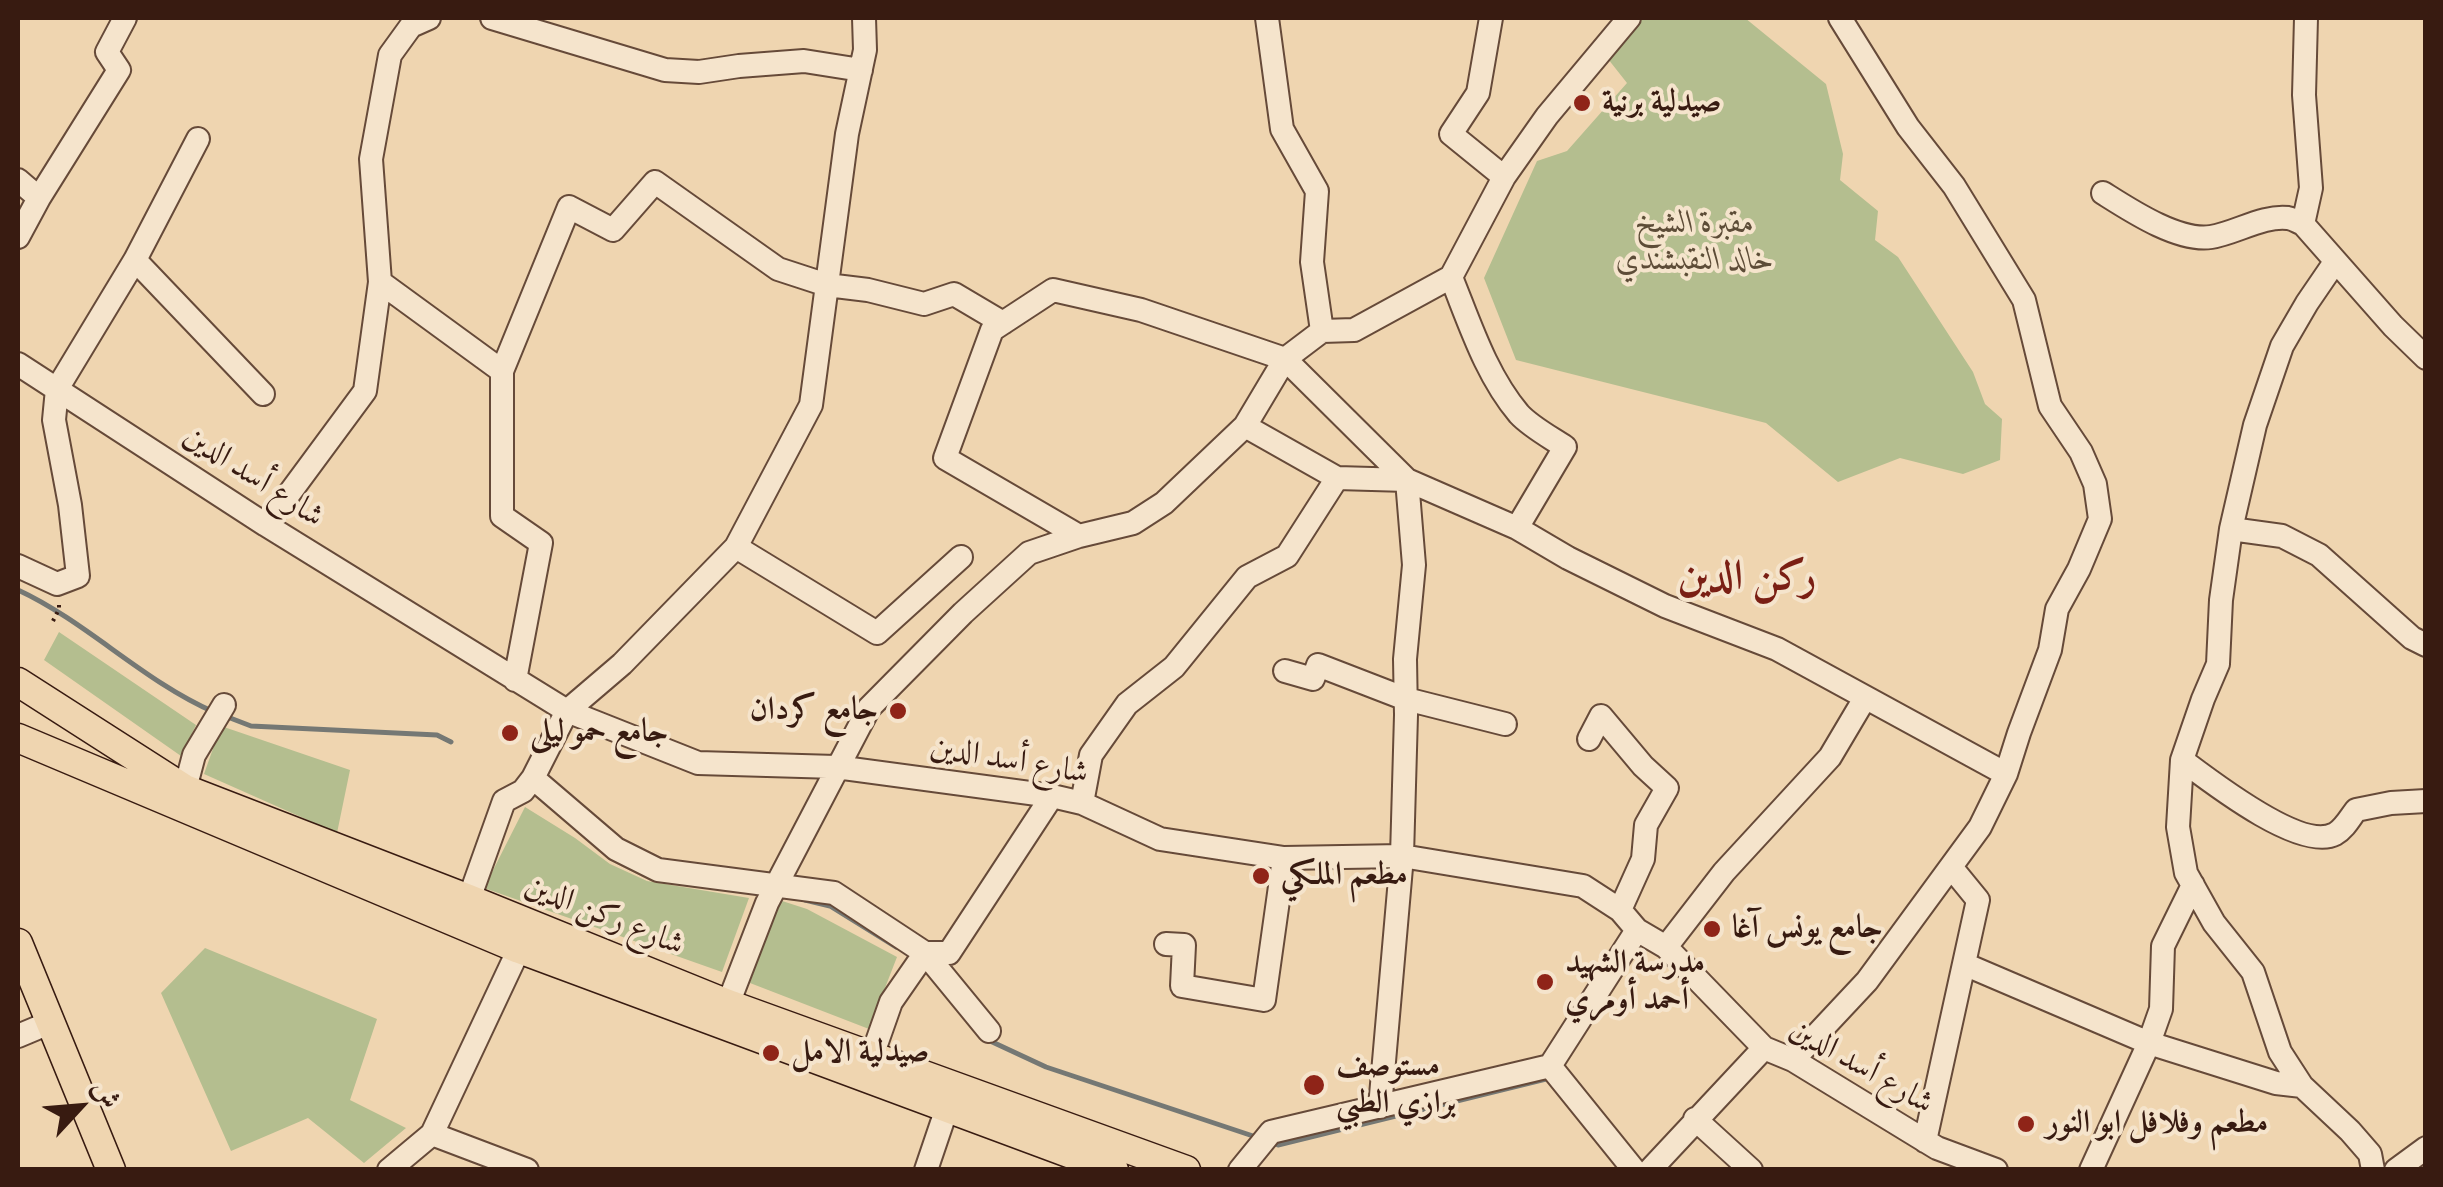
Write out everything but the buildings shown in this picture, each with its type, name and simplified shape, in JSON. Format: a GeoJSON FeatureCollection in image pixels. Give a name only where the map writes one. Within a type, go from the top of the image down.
{"type":"FeatureCollection","features":[{"type":"Feature","properties":{"kind":"main road","name":"شارع ركن الدين"},"geometry":{"type":"LineString","coordinates":[[18,682],[185,789],[728,1004],[1186,1170]]}},
{"type":"Feature","properties":{"kind":"main road","name":"شارع ركن الدين"},"geometry":{"type":"LineString","coordinates":[[18,738],[519,948],[1114,1170]]}},
{"type":"Feature","properties":{"kind":"main road"},"geometry":{"type":"LineString","coordinates":[[18,943],[111,1170]]}},
{"type":"Feature","properties":{"kind":"street"},"geometry":{"type":"LineString","coordinates":[[18,237],[119,70],[107,52],[126,18]]}},
{"type":"Feature","properties":{"kind":"street"},"geometry":{"type":"LineString","coordinates":[[266,526],[365,391],[380,282],[371,159],[390,54],[411,26],[429,18]]}},
{"type":"Feature","properties":{"kind":"street"},"geometry":{"type":"LineString","coordinates":[[492,18],[666,70],[698,72],[804,61],[861,70]]}},
{"type":"Feature","properties":{"kind":"street"},"geometry":{"type":"LineString","coordinates":[[468,899],[504,801],[528,785],[567,710],[622,664],[736,548],[811,405],[848,134],[865,50],[864,18]]}},
{"type":"Feature","properties":{"kind":"street"},"geometry":{"type":"LineString","coordinates":[[1267,18],[1282,129],[1317,191],[1312,262],[1322,331]]}},
{"type":"Feature","properties":{"kind":"street"},"geometry":{"type":"LineString","coordinates":[[1491,18],[1478,92],[1451,134],[1504,177]]}},
{"type":"Feature","properties":{"kind":"street"},"geometry":{"type":"LineString","coordinates":[[728,1004],[767,903],[869,708],[962,612],[1030,553],[1133,523],[1164,504],[1245,426],[1285,360],[1322,331],[1354,330],[1452,277],[1504,177],[1547,116],[1630,18]]}},
{"type":"Feature","properties":{"kind":"street"},"geometry":{"type":"LineString","coordinates":[[1793,1060],[1867,980],[1980,827],[2006,774],[2050,650],[2057,609],[2100,519],[2094,484],[2081,452],[2050,406],[2024,300],[1954,186],[1908,128],[1840,18]]}},
{"type":"Feature","properties":{"kind":"street"},"geometry":{"type":"LineString","coordinates":[[2303,224],[2311,188],[2304,96],[2306,18]]}},
{"type":"Feature","properties":{"kind":"street"},"geometry":{"type":"LineString","coordinates":[[18,566],[57,584],[78,576],[54,420],[57,389],[136,260],[198,139]]}},
{"type":"Feature","properties":{"kind":"street"},"geometry":{"type":"LineString","coordinates":[[18,180],[39,198]]}},
{"type":"Feature","properties":{"kind":"street"},"geometry":{"type":"LineString","coordinates":[[516,680],[541,543],[502,516],[502,371],[569,206],[614,230],[655,182],[778,268],[827,285],[924,304],[954,294],[1003,323]]}},
{"type":"Feature","properties":{"kind":"street"},"geometry":{"type":"LineString","coordinates":[[2103,193],[2136,214],[2180,233],[2208,238],[2267,220],[2288,218],[2303,224],[2426,358]]}},
{"type":"Feature","properties":{"kind":"street"},"geometry":{"type":"LineString","coordinates":[[136,260],[263,394]]}},
{"type":"Feature","properties":{"kind":"street"},"geometry":{"type":"LineString","coordinates":[[2335,262],[2282,346],[2255,426],[2231,529],[2220,600],[2218,664],[2182,760],[2178,828],[2186,873],[2214,923],[2253,972],[2280,1052],[2302,1086],[2370,1154],[2374,1170]]}},
{"type":"Feature","properties":{"kind":"street"},"geometry":{"type":"LineString","coordinates":[[1452,277],[1472,332],[1496,381],[1522,417],[1565,447],[1517,528]]}},
{"type":"Feature","properties":{"kind":"street"},"geometry":{"type":"LineString","coordinates":[[380,282],[502,371]]}},
{"type":"Feature","properties":{"kind":"street"},"geometry":{"type":"LineString","coordinates":[[1079,536],[945,458],[992,330],[1053,290],[1140,310],[1285,360],[1407,480],[1517,528],[1665,606],[1777,649],[2006,774]]}},
{"type":"Feature","properties":{"kind":"street","name":"شارع أسد الدين"},"geometry":{"type":"LineString","coordinates":[[18,364],[266,526],[567,710],[698,763],[836,767],[1052,796],[1082,802],[1160,839],[1284,858],[1402,856],[1583,886],[1666,947],[1764,1048],[1793,1060],[1932,1153],[1996,1170]]}},
{"type":"Feature","properties":{"kind":"street"},"geometry":{"type":"LineString","coordinates":[[1245,426],[1336,478],[1407,480]]}},
{"type":"Feature","properties":{"kind":"street"},"geometry":{"type":"LineString","coordinates":[[1082,802],[1092,755],[1127,704],[1174,666],[1247,577],[1287,556],[1336,478]]}},
{"type":"Feature","properties":{"kind":"street"},"geometry":{"type":"LineString","coordinates":[[1380,1107],[1402,856],[1405,658],[1414,565],[1407,480]]}},
{"type":"Feature","properties":{"kind":"street"},"geometry":{"type":"LineString","coordinates":[[2231,529],[2282,536],[2320,555],[2412,638],[2426,645]]}},
{"type":"Feature","properties":{"kind":"street"},"geometry":{"type":"LineString","coordinates":[[736,548],[876,633],[961,557]]}},
{"type":"Feature","properties":{"kind":"street"},"geometry":{"type":"LineString","coordinates":[[1286,671],[1313,679],[1318,664],[1406,699],[1505,724]]}},
{"type":"Feature","properties":{"kind":"street"},"geometry":{"type":"LineString","coordinates":[[1666,947],[1724,872],[1830,757],[1865,698]]}},
{"type":"Feature","properties":{"kind":"street"},"geometry":{"type":"LineString","coordinates":[[185,789],[194,755],[224,704]]}},
{"type":"Feature","properties":{"kind":"street"},"geometry":{"type":"LineString","coordinates":[[1589,740],[1601,716],[1667,788],[1646,825],[1643,859],[1620,910]]}},
{"type":"Feature","properties":{"kind":"street"},"geometry":{"type":"LineString","coordinates":[[2182,760],[2278,824],[2314,838],[2334,835],[2356,810],[2426,802]]}},
{"type":"Feature","properties":{"kind":"street"},"geometry":{"type":"LineString","coordinates":[[528,785],[616,849],[658,870],[834,894],[919,960],[989,1031]]}},
{"type":"Feature","properties":{"kind":"street"},"geometry":{"type":"LineString","coordinates":[[872,1056],[891,1002],[919,960],[949,952],[1052,796]]}},
{"type":"Feature","properties":{"kind":"street"},"geometry":{"type":"LineString","coordinates":[[1166,944],[1184,945],[1182,986],[1264,1000],[1284,858]]}},
{"type":"Feature","properties":{"kind":"street"},"geometry":{"type":"LineString","coordinates":[[1932,1153],[1978,900],[1951,867]]}},
{"type":"Feature","properties":{"kind":"street"},"geometry":{"type":"LineString","coordinates":[[2090,1170],[2149,1043],[2161,1009],[2163,946],[2193,885]]}},
{"type":"Feature","properties":{"kind":"street"},"geometry":{"type":"LineString","coordinates":[[1240,1170],[1264,1140],[1550,1066],[1638,930]]}},
{"type":"Feature","properties":{"kind":"street"},"geometry":{"type":"LineString","coordinates":[[388,1170],[432,1134],[519,948]]}},
{"type":"Feature","properties":{"kind":"street"},"geometry":{"type":"LineString","coordinates":[[1964,964],[2149,1043],[2276,1083],[2302,1086]]}},
{"type":"Feature","properties":{"kind":"street"},"geometry":{"type":"LineString","coordinates":[[18,1036],[49,1023]]}},
{"type":"Feature","properties":{"kind":"street"},"geometry":{"type":"LineString","coordinates":[[1650,1170],[1764,1048]]}},
{"type":"Feature","properties":{"kind":"street"},"geometry":{"type":"LineString","coordinates":[[1550,1066],[1634,1170]]}},
{"type":"Feature","properties":{"kind":"street"},"geometry":{"type":"LineString","coordinates":[[926,1170],[947,1108]]}},
{"type":"Feature","properties":{"kind":"street"},"geometry":{"type":"LineString","coordinates":[[1695,1119],[1751,1170]]}},
{"type":"Feature","properties":{"kind":"street"},"geometry":{"type":"LineString","coordinates":[[432,1134],[527,1170]]}},
{"type":"Feature","properties":{"kind":"street"},"geometry":{"type":"LineString","coordinates":[[2396,1170],[2426,1148]]}},
{"type":"Feature","properties":{"kind":"green space","name":"مقبرة الشيخ خالد النقبشندي"},"geometry":{"type":"Polygon","coordinates":[[[1628,18],[1745,18],[1826,84],[1843,154],[1840,180],[1878,211],[1875,240],[1898,257],[1973,372],[1985,404],[2002,419],[2000,460],[1963,474],[1900,458],[1838,482],[1766,423],[1516,360],[1484,278],[1537,161],[1567,151],[1627,83],[1597,45],[1628,18]]]}},
{"type":"Feature","properties":{"kind":"green space"},"geometry":{"type":"Polygon","coordinates":[[[59,632],[196,725],[181,756],[44,660],[59,632]]]}},
{"type":"Feature","properties":{"kind":"green space"},"geometry":{"type":"Polygon","coordinates":[[[221,726],[350,770],[337,833],[204,774],[221,726]]]}},
{"type":"Feature","properties":{"kind":"green space"},"geometry":{"type":"Polygon","coordinates":[[[525,807],[610,864],[647,881],[749,898],[722,972],[484,888],[525,807]]]}},
{"type":"Feature","properties":{"kind":"green space"},"geometry":{"type":"Polygon","coordinates":[[[779,900],[807,909],[897,957],[869,1029],[750,983],[779,900]]]}},
{"type":"Feature","properties":{"kind":"green space"},"geometry":{"type":"Polygon","coordinates":[[[205,948],[377,1019],[350,1100],[406,1128],[364,1163],[308,1118],[231,1151],[161,993],[205,948]]]}},
{"type":"Feature","properties":{"kind":"waterway"},"geometry":{"type":"LineString","coordinates":[[18,590],[68,618],[163,684],[214,712]]}},
{"type":"Feature","properties":{"kind":"waterway"},"geometry":{"type":"LineString","coordinates":[[225,716],[251,726],[437,735],[451,742]]}},
{"type":"Feature","properties":{"kind":"waterway"},"geometry":{"type":"LineString","coordinates":[[805,900],[830,906],[896,947]]}},
{"type":"Feature","properties":{"kind":"waterway"},"geometry":{"type":"LineString","coordinates":[[988,1040],[1046,1067],[1259,1138]]}},
{"type":"Feature","properties":{"kind":"waterway"},"geometry":{"type":"LineString","coordinates":[[1270,1142],[1278,1145],[1550,1078]]}},
{"type":"Feature","properties":{"kind":"place","name":"صيدلية برنية"},"geometry":{"type":"Point","coordinates":[1582,103]}},
{"type":"Feature","properties":{"kind":"place","name":"جامع كردان"},"geometry":{"type":"Point","coordinates":[898,711]}},
{"type":"Feature","properties":{"kind":"place","name":"جامع حمو ليلى"},"geometry":{"type":"Point","coordinates":[510,733]}},
{"type":"Feature","properties":{"kind":"place","name":"مطعم الملكي"},"geometry":{"type":"Point","coordinates":[1261,876]}},
{"type":"Feature","properties":{"kind":"place","name":"جامع يونس آغا"},"geometry":{"type":"Point","coordinates":[1712,929]}},
{"type":"Feature","properties":{"kind":"place","name":"مدرسة الشهيد أحمد أومري"},"geometry":{"type":"Point","coordinates":[1545,982]}},
{"type":"Feature","properties":{"kind":"place","name":"صيدلية الامل"},"geometry":{"type":"Point","coordinates":[771,1053]}},
{"type":"Feature","properties":{"kind":"place","name":"مستوصف برازي الطبي"},"geometry":{"type":"Point","coordinates":[1314,1085]}},
{"type":"Feature","properties":{"kind":"place","name":"مطعم وفلافل ابو النور"},"geometry":{"type":"Point","coordinates":[2026,1124]}},
{"type":"Feature","properties":{"kind":"district","name":"ركن الدين"},"geometry":{"type":"Point","coordinates":[1747,578]}}]}
